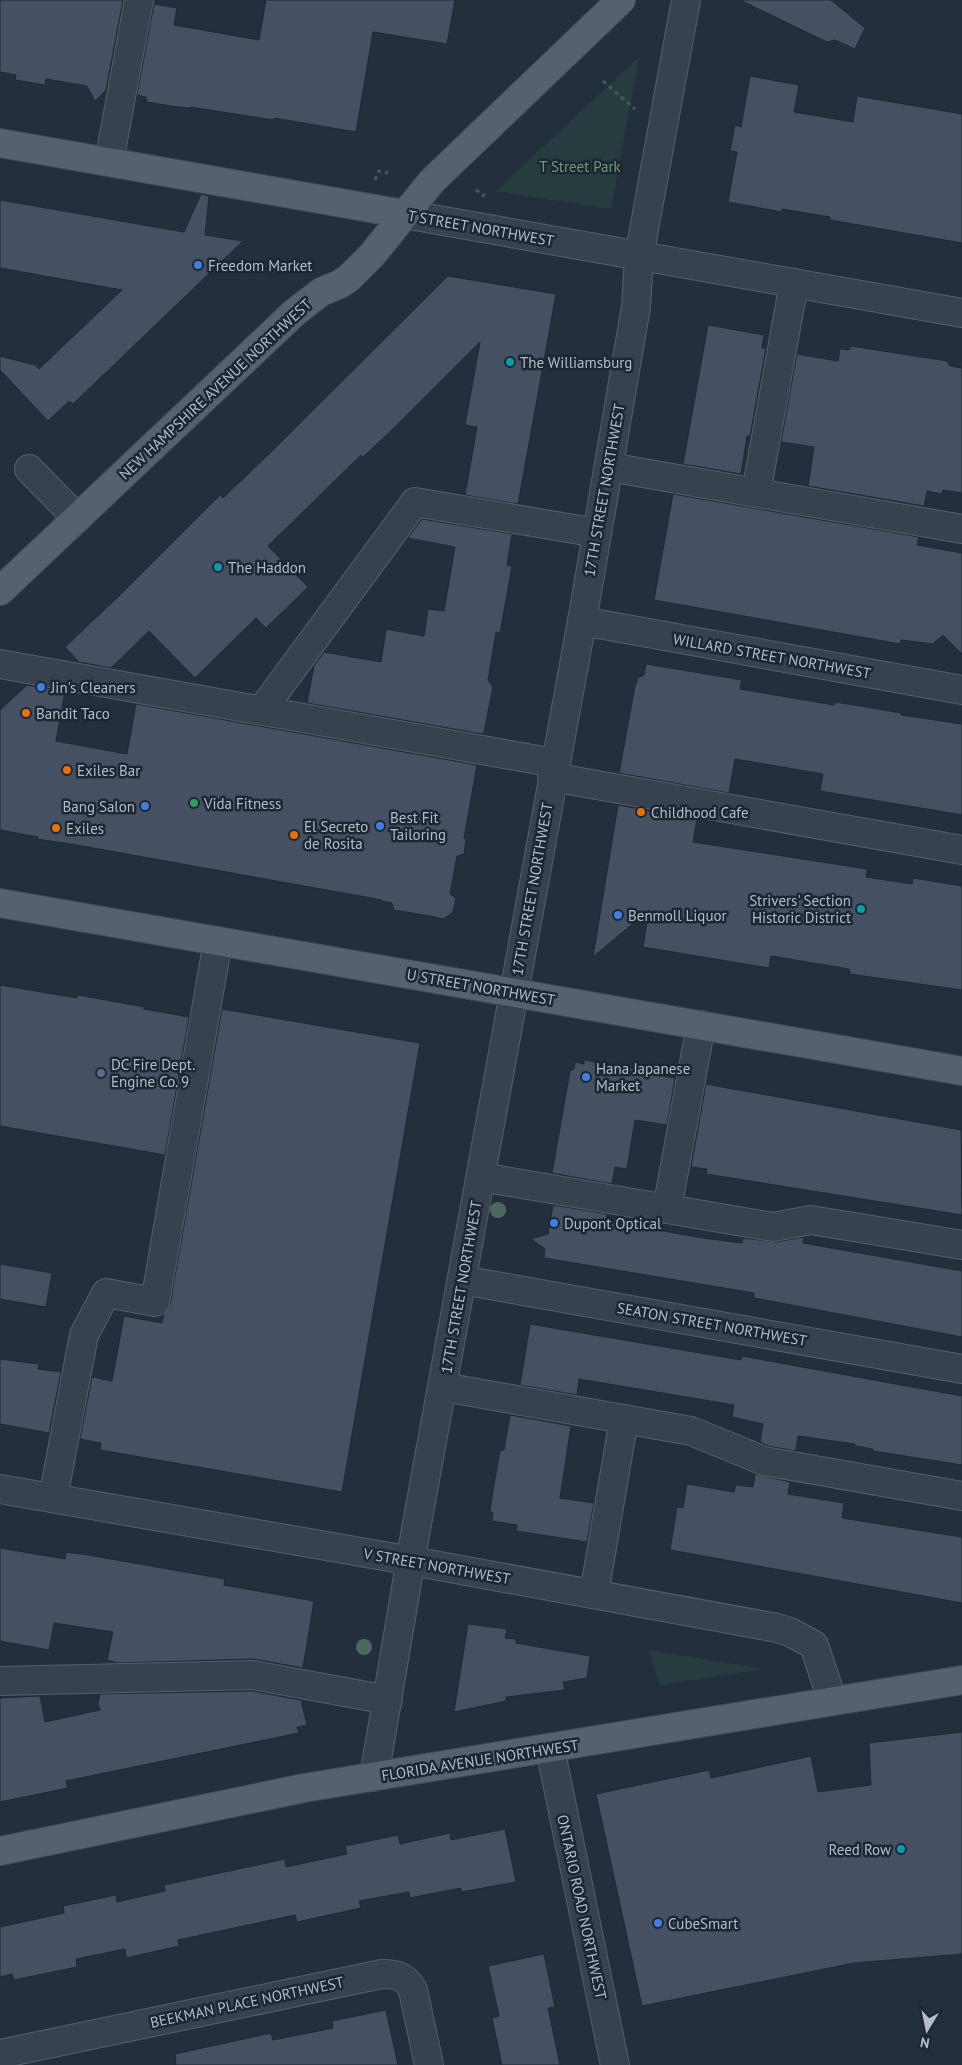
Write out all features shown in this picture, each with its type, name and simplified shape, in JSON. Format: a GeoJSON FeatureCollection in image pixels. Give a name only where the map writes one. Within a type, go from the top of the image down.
{"type":"FeatureCollection","features":[{"type":"Feature","properties":{"kind":"main road","name":"NEW HAMPSHIRE AVENUE NORTHWEST"},"geometry":{"type":"LineString","coordinates":[[0,591],[294,312],[321,292],[349,278],[372,255],[432,181],[621,0]]}},
{"type":"Feature","properties":{"kind":"main road","name":"T STREET NORTHWEST"},"geometry":{"type":"LineString","coordinates":[[0,143],[404,214]]}},
{"type":"Feature","properties":{"kind":"main road","name":"U STREET NORTHWEST"},"geometry":{"type":"LineString","coordinates":[[0,903],[962,1071]]}},
{"type":"Feature","properties":{"kind":"main road","name":"FLORIDA AVENUE NORTHWEST"},"geometry":{"type":"LineString","coordinates":[[0,1851],[294,1790],[962,1680]]}},
{"type":"Feature","properties":{"kind":"street"},"geometry":{"type":"LineString","coordinates":[[109,162],[139,0]]}},
{"type":"Feature","properties":{"kind":"street","name":"17TH STREET NORTHWEST"},"geometry":{"type":"LineString","coordinates":[[374,1777],[513,993],[582,621],[636,307],[639,257],[686,0]]}},
{"type":"Feature","properties":{"kind":"street","name":"T STREET NORTHWEST"},"geometry":{"type":"LineString","coordinates":[[404,214],[962,313]]}},
{"type":"Feature","properties":{"kind":"street"},"geometry":{"type":"LineString","coordinates":[[756,493],[794,284]]}},
{"type":"Feature","properties":{"kind":"street"},"geometry":{"type":"LineString","coordinates":[[609,467],[962,529]]}},
{"type":"Feature","properties":{"kind":"street"},"geometry":{"type":"LineString","coordinates":[[29,469],[77,518]]}},
{"type":"Feature","properties":{"kind":"street"},"geometry":{"type":"LineString","coordinates":[[261,711],[415,502],[597,533]]}},
{"type":"Feature","properties":{"kind":"street","name":"WILLARD STREET NORTHWEST"},"geometry":{"type":"LineString","coordinates":[[582,621],[962,690]]}},
{"type":"Feature","properties":{"kind":"street"},"geometry":{"type":"LineString","coordinates":[[0,664],[261,711],[962,850]]}},
{"type":"Feature","properties":{"kind":"street"},"geometry":{"type":"LineString","coordinates":[[52,1498],[84,1335],[106,1293],[155,1302],[218,941]]}},
{"type":"Feature","properties":{"kind":"street"},"geometry":{"type":"LineString","coordinates":[[667,1209],[701,1026]]}},
{"type":"Feature","properties":{"kind":"street"},"geometry":{"type":"LineString","coordinates":[[481,1178],[773,1227],[811,1220],[962,1245]]}},
{"type":"Feature","properties":{"kind":"street","name":"SEATON STREET NORTHWEST"},"geometry":{"type":"LineString","coordinates":[[462,1280],[962,1369]]}},
{"type":"Feature","properties":{"kind":"street"},"geometry":{"type":"LineString","coordinates":[[443,1387],[691,1431],[764,1462],[962,1496]]}},
{"type":"Feature","properties":{"kind":"street"},"geometry":{"type":"LineString","coordinates":[[594,1594],[624,1419]]}},
{"type":"Feature","properties":{"kind":"street","name":"V STREET NORTHWEST"},"geometry":{"type":"LineString","coordinates":[[0,1489],[412,1561],[761,1625],[790,1632],[814,1645],[832,1700]]}},
{"type":"Feature","properties":{"kind":"street"},"geometry":{"type":"LineString","coordinates":[[0,1682],[253,1674],[388,1700]]}},
{"type":"Feature","properties":{"kind":"street","name":"ONTARIO ROAD NORTHWEST"},"geometry":{"type":"LineString","coordinates":[[550,1748],[615,2065]]}},
{"type":"Feature","properties":{"kind":"street","name":"BEEKMAN PLACE NORTHWEST"},"geometry":{"type":"LineString","coordinates":[[0,2054],[382,1974],[396,1974],[408,1982],[412,1990],[429,2065]]}},
{"type":"Feature","properties":{"kind":"path"},"geometry":{"type":"LineString","coordinates":[[603,81],[635,109]]}},
{"type":"Feature","properties":{"kind":"path"},"geometry":{"type":"LineString","coordinates":[[375,180],[379,171],[388,173]]}},
{"type":"Feature","properties":{"kind":"path"},"geometry":{"type":"LineString","coordinates":[[476,190],[484,195]]}},
{"type":"Feature","properties":{"kind":"green space","name":"T Street Park"},"geometry":{"type":"Polygon","coordinates":[[[639,57],[611,209],[496,191],[639,57]]]}},
{"type":"Feature","properties":{"kind":"green space"},"geometry":{"type":"Polygon","coordinates":[[[649,1650],[764,1669],[660,1685],[649,1650]]]}},
{"type":"Feature","properties":{"kind":"building"},"geometry":{"type":"Polygon","coordinates":[[[0,0],[123,0],[106,90],[95,101],[87,86],[46,79],[45,85],[15,80],[16,75],[0,72],[0,0]]]}},
{"type":"Feature","properties":{"kind":"building"},"geometry":{"type":"Polygon","coordinates":[[[266,0],[455,0],[447,44],[373,32],[356,132],[274,118],[273,120],[147,102],[146,97],[137,95],[154,4],[177,8],[174,25],[259,40],[266,0]]]}},
{"type":"Feature","properties":{"kind":"building"},"geometry":{"type":"Polygon","coordinates":[[[740,0],[831,0],[865,28],[855,49],[835,40],[827,42],[740,0]]]}},
{"type":"Feature","properties":{"kind":"building"},"geometry":{"type":"Polygon","coordinates":[[[750,76],[799,85],[794,112],[853,122],[857,96],[962,114],[962,243],[830,220],[830,217],[782,209],[782,212],[728,202],[737,152],[730,151],[735,125],[741,127],[750,76]]]}},
{"type":"Feature","properties":{"kind":"building"},"geometry":{"type":"Polygon","coordinates":[[[201,194],[209,196],[205,235],[243,241],[73,404],[69,401],[48,421],[0,370],[0,356],[35,365],[39,369],[122,290],[0,268],[0,200],[184,232],[201,194]]]}},
{"type":"Feature","properties":{"kind":"building"},"geometry":{"type":"Polygon","coordinates":[[[448,276],[556,294],[518,504],[465,495],[477,427],[465,425],[480,342],[395,427],[363,457],[361,455],[268,546],[308,587],[266,628],[256,618],[195,678],[149,631],[111,668],[79,662],[65,647],[220,495],[223,498],[270,453],[448,276]]]}},
{"type":"Feature","properties":{"kind":"building"},"geometry":{"type":"Polygon","coordinates":[[[708,325],[764,335],[762,348],[766,348],[750,436],[747,436],[741,474],[683,464],[708,325]]]}},
{"type":"Feature","properties":{"kind":"building"},"geometry":{"type":"Polygon","coordinates":[[[851,346],[947,361],[950,366],[962,368],[962,493],[943,490],[942,494],[927,491],[924,506],[808,486],[814,447],[781,442],[797,354],[838,361],[840,349],[849,350],[851,346]]]}},
{"type":"Feature","properties":{"kind":"building"},"geometry":{"type":"Polygon","coordinates":[[[673,494],[919,537],[917,545],[962,553],[962,654],[943,635],[933,644],[901,640],[900,644],[654,600],[673,494]]]}},
{"type":"Feature","properties":{"kind":"building"},"geometry":{"type":"Polygon","coordinates":[[[422,519],[512,534],[507,565],[512,566],[500,633],[496,632],[488,680],[493,687],[482,734],[307,703],[314,666],[324,652],[381,662],[386,629],[424,636],[428,609],[444,611],[455,547],[408,538],[422,519]]]}},
{"type":"Feature","properties":{"kind":"building"},"geometry":{"type":"Polygon","coordinates":[[[646,664],[742,680],[740,689],[834,705],[835,702],[861,706],[901,713],[901,715],[962,724],[962,815],[820,791],[823,774],[735,759],[729,793],[619,773],[635,686],[638,678],[644,675],[646,664]]]}},
{"type":"Feature","properties":{"kind":"building"},"geometry":{"type":"Polygon","coordinates":[[[27,685],[65,691],[56,741],[127,754],[136,704],[477,765],[464,838],[466,839],[464,854],[457,856],[450,894],[456,898],[453,912],[444,919],[394,910],[392,903],[382,900],[37,839],[38,837],[0,830],[0,710],[27,685]]]}},
{"type":"Feature","properties":{"kind":"building"},"geometry":{"type":"Polygon","coordinates":[[[618,805],[697,819],[693,842],[867,869],[866,877],[912,884],[913,878],[962,886],[962,990],[850,974],[849,969],[771,956],[769,968],[643,947],[649,910],[593,957],[618,805]]]}},
{"type":"Feature","properties":{"kind":"building","name":"DC Fire Dept. Engine Co. 9"},"geometry":{"type":"Polygon","coordinates":[[[0,985],[77,998],[78,995],[189,1017],[165,1155],[0,1126],[0,985]]]}},
{"type":"Feature","properties":{"kind":"building"},"geometry":{"type":"Polygon","coordinates":[[[222,1009],[420,1043],[342,1492],[100,1450],[101,1443],[80,1439],[92,1377],[112,1381],[124,1316],[162,1323],[164,1314],[170,1305],[222,1009]]]}},
{"type":"Feature","properties":{"kind":"building"},"geometry":{"type":"Polygon","coordinates":[[[584,1060],[643,1070],[645,1073],[675,1078],[667,1125],[635,1120],[627,1169],[615,1167],[612,1184],[552,1173],[570,1071],[574,1069],[575,1062],[584,1064],[584,1060]]]}},
{"type":"Feature","properties":{"kind":"building"},"geometry":{"type":"Polygon","coordinates":[[[706,1084],[961,1130],[962,1215],[706,1174],[707,1169],[691,1167],[706,1084]]]}},
{"type":"Feature","properties":{"kind":"building"},"geometry":{"type":"Polygon","coordinates":[[[553,1205],[607,1214],[606,1221],[703,1238],[742,1243],[743,1238],[776,1242],[804,1237],[803,1243],[962,1271],[962,1337],[754,1298],[754,1293],[544,1258],[545,1249],[531,1239],[548,1234],[553,1205]]]}},
{"type":"Feature","properties":{"kind":"building"},"geometry":{"type":"Polygon","coordinates":[[[0,1264],[52,1273],[46,1307],[0,1299],[0,1264]]]}},
{"type":"Feature","properties":{"kind":"building"},"geometry":{"type":"Polygon","coordinates":[[[530,1324],[741,1360],[742,1356],[962,1396],[962,1465],[873,1451],[873,1449],[855,1446],[855,1444],[798,1436],[796,1451],[768,1446],[760,1442],[763,1424],[732,1417],[734,1405],[579,1379],[577,1395],[520,1385],[530,1324]]]}},
{"type":"Feature","properties":{"kind":"building"},"geometry":{"type":"Polygon","coordinates":[[[0,1359],[39,1364],[38,1369],[61,1372],[49,1433],[0,1424],[0,1359]]]}},
{"type":"Feature","properties":{"kind":"building"},"geometry":{"type":"Polygon","coordinates":[[[510,1415],[571,1426],[560,1498],[594,1503],[587,1542],[516,1531],[517,1525],[492,1521],[493,1513],[490,1511],[494,1484],[500,1451],[504,1450],[510,1415]]]}},
{"type":"Feature","properties":{"kind":"building"},"geometry":{"type":"Polygon","coordinates":[[[755,1474],[790,1482],[788,1494],[844,1503],[842,1518],[962,1537],[962,1603],[670,1550],[677,1507],[683,1508],[687,1484],[734,1492],[736,1485],[753,1487],[755,1474]]]}},
{"type":"Feature","properties":{"kind":"building"},"geometry":{"type":"Polygon","coordinates":[[[0,1548],[65,1559],[66,1552],[88,1555],[225,1579],[224,1585],[314,1601],[303,1668],[253,1659],[118,1663],[107,1660],[113,1632],[54,1623],[49,1650],[0,1641],[0,1548]]]}},
{"type":"Feature","properties":{"kind":"building"},"geometry":{"type":"Polygon","coordinates":[[[468,1624],[507,1629],[505,1638],[516,1639],[516,1643],[590,1656],[587,1678],[563,1682],[565,1690],[506,1697],[506,1701],[454,1712],[468,1624]]]}},
{"type":"Feature","properties":{"kind":"building"},"geometry":{"type":"Polygon","coordinates":[[[252,1691],[301,1700],[307,1725],[297,1727],[299,1733],[66,1781],[68,1788],[0,1802],[0,1698],[40,1696],[45,1722],[100,1710],[98,1704],[100,1694],[252,1691]]]}},
{"type":"Feature","properties":{"kind":"building"},"geometry":{"type":"Polygon","coordinates":[[[962,1732],[962,1954],[854,1963],[642,2006],[596,1794],[709,1770],[711,1778],[811,1756],[818,1792],[871,1785],[869,1743],[962,1732]]]}},
{"type":"Feature","properties":{"kind":"building"},"geometry":{"type":"Polygon","coordinates":[[[505,1829],[516,1882],[461,1892],[461,1888],[410,1898],[409,1892],[359,1901],[361,1908],[297,1922],[295,1915],[178,1940],[179,1946],[126,1958],[125,1949],[76,1959],[77,1967],[14,1980],[12,1974],[0,1977],[0,1927],[64,1913],[63,1906],[116,1895],[117,1902],[165,1891],[164,1885],[285,1859],[286,1867],[347,1854],[345,1846],[398,1835],[400,1844],[450,1833],[451,1840],[505,1829]]]}},
{"type":"Feature","properties":{"kind":"building"},"geometry":{"type":"Polygon","coordinates":[[[544,1954],[555,2007],[548,2008],[560,2065],[502,2065],[492,2018],[499,2016],[488,1966],[544,1954]]]}},
{"type":"Feature","properties":{"kind":"building"},"geometry":{"type":"Polygon","coordinates":[[[386,2010],[398,2065],[176,2065],[175,2054],[271,2033],[273,2040],[333,2028],[332,2021],[386,2010]]]}},
{"type":"Feature","properties":{"kind":"place","name":"Freedom Market"},"geometry":{"type":"Point","coordinates":[198,265]}},
{"type":"Feature","properties":{"kind":"place","name":"The Williamsburg"},"geometry":{"type":"Point","coordinates":[510,362]}},
{"type":"Feature","properties":{"kind":"place","name":"The Haddon"},"geometry":{"type":"Point","coordinates":[218,567]}},
{"type":"Feature","properties":{"kind":"place","name":"Jin's Cleaners"},"geometry":{"type":"Point","coordinates":[41,687]}},
{"type":"Feature","properties":{"kind":"place","name":"Bandit Taco"},"geometry":{"type":"Point","coordinates":[26,713]}},
{"type":"Feature","properties":{"kind":"place","name":"Exiles Bar"},"geometry":{"type":"Point","coordinates":[67,770]}},
{"type":"Feature","properties":{"kind":"place","name":"Vida Fitness"},"geometry":{"type":"Point","coordinates":[194,803]}},
{"type":"Feature","properties":{"kind":"place","name":"Bang Salon"},"geometry":{"type":"Point","coordinates":[145,806]}},
{"type":"Feature","properties":{"kind":"place","name":"Childhood Cafe"},"geometry":{"type":"Point","coordinates":[641,812]}},
{"type":"Feature","properties":{"kind":"place","name":"Best Fit Tailoring"},"geometry":{"type":"Point","coordinates":[380,826]}},
{"type":"Feature","properties":{"kind":"place","name":"Exiles"},"geometry":{"type":"Point","coordinates":[56,828]}},
{"type":"Feature","properties":{"kind":"place","name":"El Secreto de Rosita"},"geometry":{"type":"Point","coordinates":[294,835]}},
{"type":"Feature","properties":{"kind":"place","name":"Strivers' Section Historic District"},"geometry":{"type":"Point","coordinates":[861,909]}},
{"type":"Feature","properties":{"kind":"place","name":"Benmoll Liquor"},"geometry":{"type":"Point","coordinates":[618,915]}},
{"type":"Feature","properties":{"kind":"place","name":"DC Fire Dept. Engine Co. 9"},"geometry":{"type":"Point","coordinates":[101,1073]}},
{"type":"Feature","properties":{"kind":"place","name":"Hana Japanese Market"},"geometry":{"type":"Point","coordinates":[586,1077]}},
{"type":"Feature","properties":{"kind":"place","name":"Dupont Optical"},"geometry":{"type":"Point","coordinates":[554,1223]}},
{"type":"Feature","properties":{"kind":"place","name":"Reed Row"},"geometry":{"type":"Point","coordinates":[901,1849]}},
{"type":"Feature","properties":{"kind":"place","name":"CubeSmart"},"geometry":{"type":"Point","coordinates":[658,1923]}}]}
